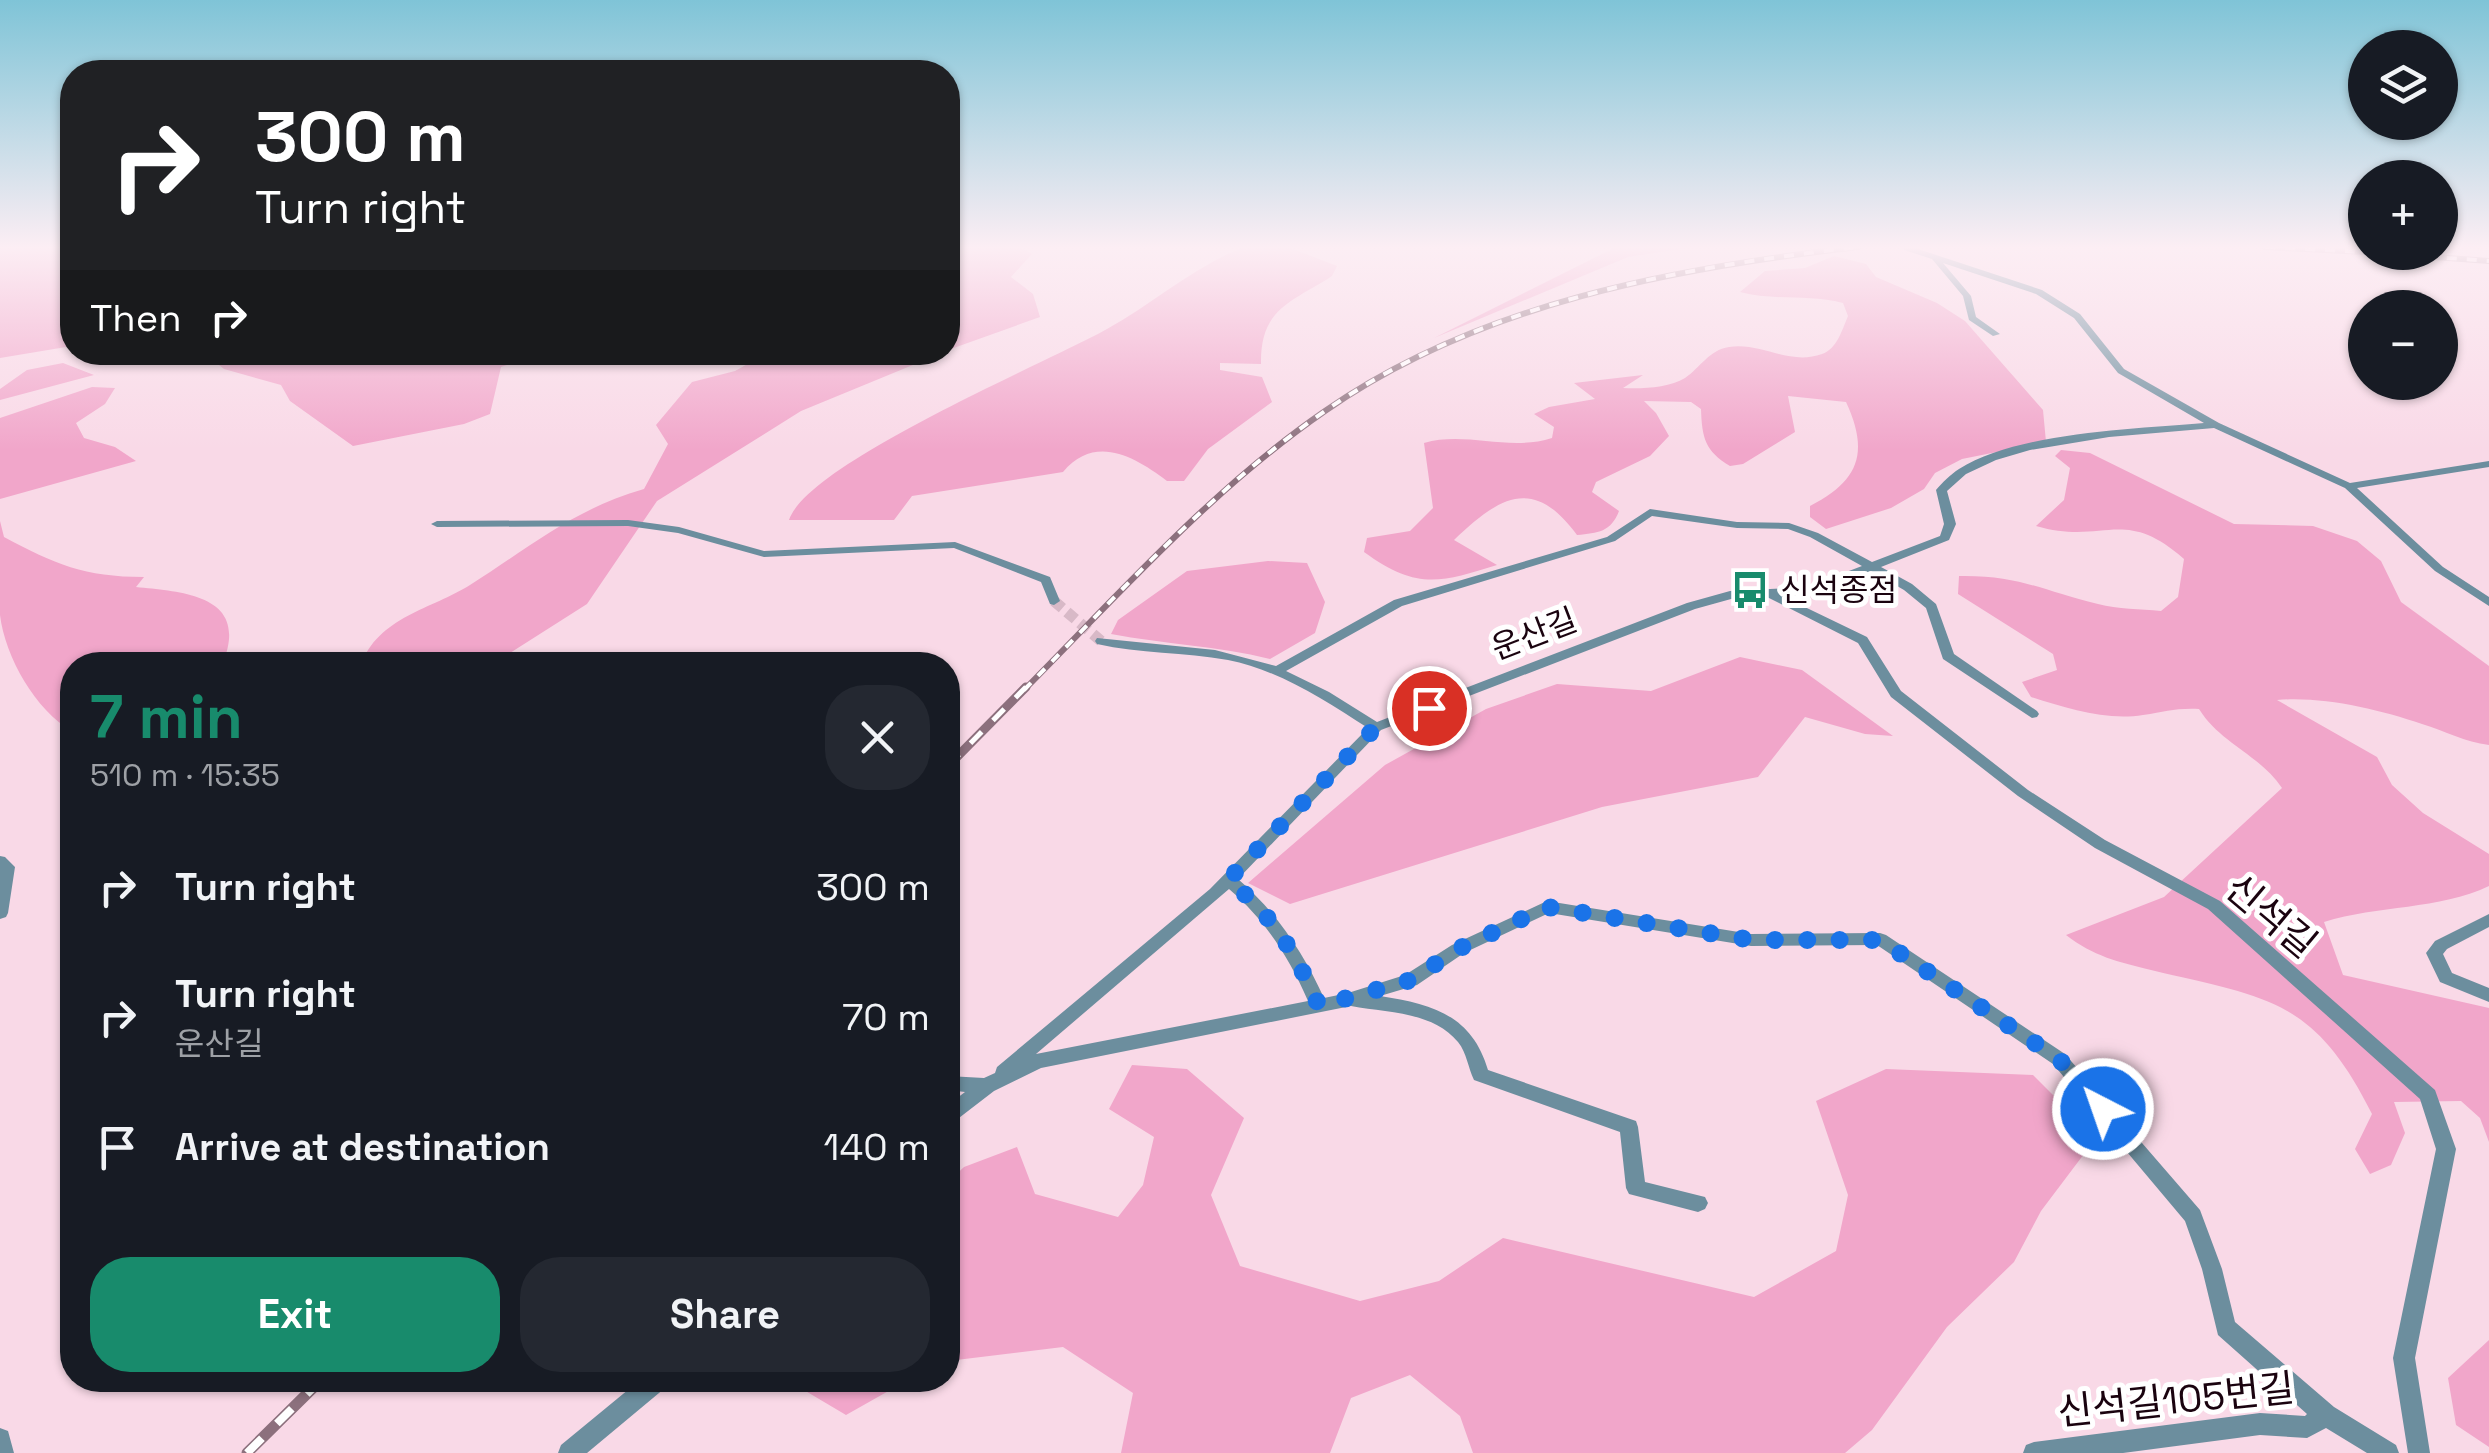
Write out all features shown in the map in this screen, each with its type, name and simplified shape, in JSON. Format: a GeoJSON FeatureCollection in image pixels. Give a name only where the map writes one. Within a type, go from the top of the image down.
{"type":"FeatureCollection","features":[{"type":"Feature","properties":{"kind":"street"},"geometry":{"type":"LineString","coordinates":[[1971,315],[1996,334]]}},
{"type":"Feature","properties":{"kind":"street"},"geometry":{"type":"LineString","coordinates":[[2075,315],[2121,371],[2214,426],[2349,486],[2439,569],[2489,602]]}},
{"type":"Feature","properties":{"kind":"street","name":"운산길"},"geometry":{"type":"LineString","coordinates":[[960,1107],[1228,880],[1376,727],[1691,606],[1730,595],[1832,585],[1945,538],[1950,524],[1941,490],[1952,476],[1977,464],[2057,444],[2214,426]]}},
{"type":"Feature","properties":{"kind":"street"},"geometry":{"type":"LineString","coordinates":[[2349,486],[2489,464]]}},
{"type":"Feature","properties":{"kind":"street"},"geometry":{"type":"LineString","coordinates":[[1278,670],[1387,608],[1611,539],[1642,513],[1789,526],[1870,566],[1932,607],[1948,656],[2032,714]]}},
{"type":"Feature","properties":{"kind":"street"},"geometry":{"type":"LineString","coordinates":[[438,524],[628,523],[679,530],[764,554],[955,545],[1046,580],[1054,601]]}},
{"type":"Feature","properties":{"kind":"street","name":"신석길"},"geometry":{"type":"LineString","coordinates":[[1769,594],[1864,640],[1896,694],[2024,793],[2100,844],[2214,905],[2428,1095],[2446,1148],[2404,1358],[2419,1453]]}},
{"type":"Feature","properties":{"kind":"street"},"geometry":{"type":"LineString","coordinates":[[1100,642],[1128,649],[1230,656],[1278,670],[1376,727]]}},
{"type":"Feature","properties":{"kind":"street"},"geometry":{"type":"LineString","coordinates":[[0,861],[8,867],[0,913]]}},
{"type":"Feature","properties":{"kind":"street"},"geometry":{"type":"LineString","coordinates":[[1228,880],[1274,921],[1294,950],[1319,1006]]}},
{"type":"Feature","properties":{"kind":"street"},"geometry":{"type":"LineString","coordinates":[[960,1084],[986,1086],[1038,1061],[1348,1000],[1411,980],[1458,949],[1547,907],[1752,940],[1880,940],[2059,1059],[2193,1216],[2212,1269],[2226,1328],[2326,1415],[2388,1453]]}},
{"type":"Feature","properties":{"kind":"street"},"geometry":{"type":"LineString","coordinates":[[2489,920],[2440,945],[2434,953],[2446,977],[2489,995]]}},
{"type":"Feature","properties":{"kind":"street"},"geometry":{"type":"LineString","coordinates":[[1348,1000],[1441,1016],[1469,1045],[1480,1075],[1630,1127],[1636,1188],[1698,1203]]}},
{"type":"Feature","properties":{"kind":"street"},"geometry":{"type":"LineString","coordinates":[[568,1453],[642,1392]]}},
{"type":"Feature","properties":{"kind":"street","name":"신석길105번길"},"geometry":{"type":"LineString","coordinates":[[2034,1453],[2260,1424],[2307,1428],[2326,1415]]}},
{"type":"Feature","properties":{"kind":"street"},"geometry":{"type":"LineString","coordinates":[[0,1439],[3,1453]]}},
{"type":"Feature","properties":{"kind":"shaded area"},"geometry":{"type":"Polygon","coordinates":[[[0,315],[60,315],[60,348],[0,358],[0,315]]]}},
{"type":"Feature","properties":{"kind":"shaded area"},"geometry":{"type":"Polygon","coordinates":[[[960,315],[1040,317],[960,346],[960,315]]]}},
{"type":"Feature","properties":{"kind":"shaded area"},"geometry":{"type":"Polygon","coordinates":[[[1131,315],[1275,315],[1266,330],[1261,364],[1220,363],[1220,370],[1262,377],[1272,402],[1208,449],[1184,481],[1167,481],[1128,457],[1101,452],[1075,460],[1063,472],[912,496],[894,520],[789,520],[806,497],[881,444],[1131,315]]]}},
{"type":"Feature","properties":{"kind":"shaded area"},"geometry":{"type":"Polygon","coordinates":[[[1480,315],[1490,315],[1434,338],[1480,315]]]}},
{"type":"Feature","properties":{"kind":"shaded area"},"geometry":{"type":"Polygon","coordinates":[[[1955,315],[2043,410],[2046,442],[1962,459],[1935,473],[1924,489],[1891,508],[1826,529],[1810,517],[1810,506],[1849,476],[1858,451],[1846,402],[1788,396],[1795,432],[1743,464],[1730,466],[1706,443],[1701,409],[1691,402],[1644,401],[1669,436],[1650,456],[1596,482],[1592,492],[1619,511],[1603,530],[1577,535],[1546,504],[1516,499],[1486,513],[1454,540],[1497,565],[1429,580],[1399,573],[1364,552],[1367,538],[1410,531],[1433,508],[1424,443],[1456,439],[1520,443],[1552,438],[1554,427],[1534,414],[1549,407],[1595,399],[1574,383],[1643,375],[1623,388],[1663,386],[1685,378],[1710,355],[1729,347],[1810,357],[1832,348],[1848,316],[1955,315]]]}},
{"type":"Feature","properties":{"kind":"shaded area"},"geometry":{"type":"Polygon","coordinates":[[[60,364],[94,375],[0,400],[0,389],[27,370],[60,364]]]}},
{"type":"Feature","properties":{"kind":"shaded area"},"geometry":{"type":"Polygon","coordinates":[[[219,365],[508,365],[501,367],[490,414],[464,424],[353,446],[290,401],[281,385],[219,365]]]}},
{"type":"Feature","properties":{"kind":"shaded area"},"geometry":{"type":"Polygon","coordinates":[[[746,365],[913,365],[801,411],[657,501],[587,604],[511,652],[368,652],[393,625],[470,585],[574,518],[644,489],[668,444],[656,425],[692,382],[746,365]]]}},
{"type":"Feature","properties":{"kind":"shaded area"},"geometry":{"type":"Polygon","coordinates":[[[92,387],[115,388],[105,404],[76,423],[84,438],[115,447],[136,461],[0,499],[0,418],[92,387]]]}},
{"type":"Feature","properties":{"kind":"shaded area"},"geometry":{"type":"Polygon","coordinates":[[[2061,450],[2090,453],[2234,524],[2313,526],[2357,541],[2381,561],[2401,602],[2489,666],[2489,745],[2369,709],[2312,700],[2277,700],[2377,757],[2392,785],[2423,813],[2489,854],[2489,886],[2470,894],[2324,922],[2343,975],[2489,1008],[2489,1142],[2480,1118],[2461,1101],[2394,1102],[2405,1133],[2391,1165],[2370,1174],[2355,1149],[2372,1114],[2351,1076],[2307,1025],[2257,997],[2117,961],[2066,935],[2164,897],[2282,788],[2199,709],[2115,716],[2031,697],[2022,682],[2057,670],[2053,654],[1958,594],[1959,576],[1980,576],[2121,608],[2161,611],[2178,597],[2184,559],[2145,534],[2128,530],[2059,531],[2036,526],[2064,500],[2070,468],[2055,456],[2061,450]]]}},
{"type":"Feature","properties":{"kind":"shaded area"},"geometry":{"type":"Polygon","coordinates":[[[0,521],[4,537],[55,562],[104,575],[144,577],[136,587],[209,602],[221,611],[228,624],[229,642],[226,652],[60,652],[60,723],[35,697],[15,665],[0,615],[0,521]]]}},
{"type":"Feature","properties":{"kind":"shaded area"},"geometry":{"type":"Polygon","coordinates":[[[1268,561],[1307,563],[1325,602],[1315,633],[1270,659],[1111,634],[1118,620],[1187,571],[1268,561]]]}},
{"type":"Feature","properties":{"kind":"shaded area"},"geometry":{"type":"Polygon","coordinates":[[[1740,657],[1802,670],[1893,736],[1865,734],[1805,717],[1758,777],[1602,807],[1290,904],[1248,883],[1385,765],[1486,709],[1557,684],[1651,691],[1740,657]]]}},
{"type":"Feature","properties":{"kind":"shaded area"},"geometry":{"type":"Polygon","coordinates":[[[1132,1065],[1187,1069],[1244,1118],[1211,1195],[1240,1266],[1360,1301],[1439,1281],[1503,1238],[1754,1297],[1836,1251],[1848,1195],[1816,1101],[1886,1069],[2033,1075],[2058,1100],[2087,1150],[2041,1211],[2014,1262],[1947,1327],[1872,1430],[1845,1453],[1473,1453],[1460,1416],[1410,1375],[1351,1398],[1330,1453],[1121,1453],[1133,1393],[1063,1347],[960,1360],[960,1171],[1017,1147],[1035,1194],[1118,1217],[1143,1185],[1154,1137],[1109,1109],[1132,1065]]]}},
{"type":"Feature","properties":{"kind":"shaded area"},"geometry":{"type":"Polygon","coordinates":[[[2489,1340],[2489,1447],[2456,1425],[2448,1378],[2489,1340]]]}},
{"type":"Feature","properties":{"kind":"shaded area"},"geometry":{"type":"Polygon","coordinates":[[[807,1392],[887,1392],[846,1415],[807,1392]]]}},
{"type":"Feature","properties":{"kind":"tunnel"},"geometry":{"type":"LineString","coordinates":[[1054,601],[1101,641]]}},
{"type":"Feature","properties":{"kind":"railway"},"geometry":{"type":"LineString","coordinates":[[1024,690],[1168,543],[1284,441],[1385,374],[1448,343],[1520,315]]}},
{"type":"Feature","properties":{"kind":"railway"},"geometry":{"type":"LineString","coordinates":[[960,754],[1026,687]]}},
{"type":"Feature","properties":{"kind":"railway"},"geometry":{"type":"LineString","coordinates":[[247,1453],[309,1392]]}},
{"type":"Feature","properties":{"kind":"place","name":"신석종점"},"geometry":{"type":"Point","coordinates":[1750,590]}},
{"type":"Feature","properties":{"kind":"route"},"geometry":{"type":"LineString","coordinates":[[1429,708],[1376,727],[1228,880],[1274,921],[1294,950],[1319,1006],[1411,980],[1458,949],[1547,907],[1752,940],[1880,940],[2059,1059],[2103,1109]]}}]}
